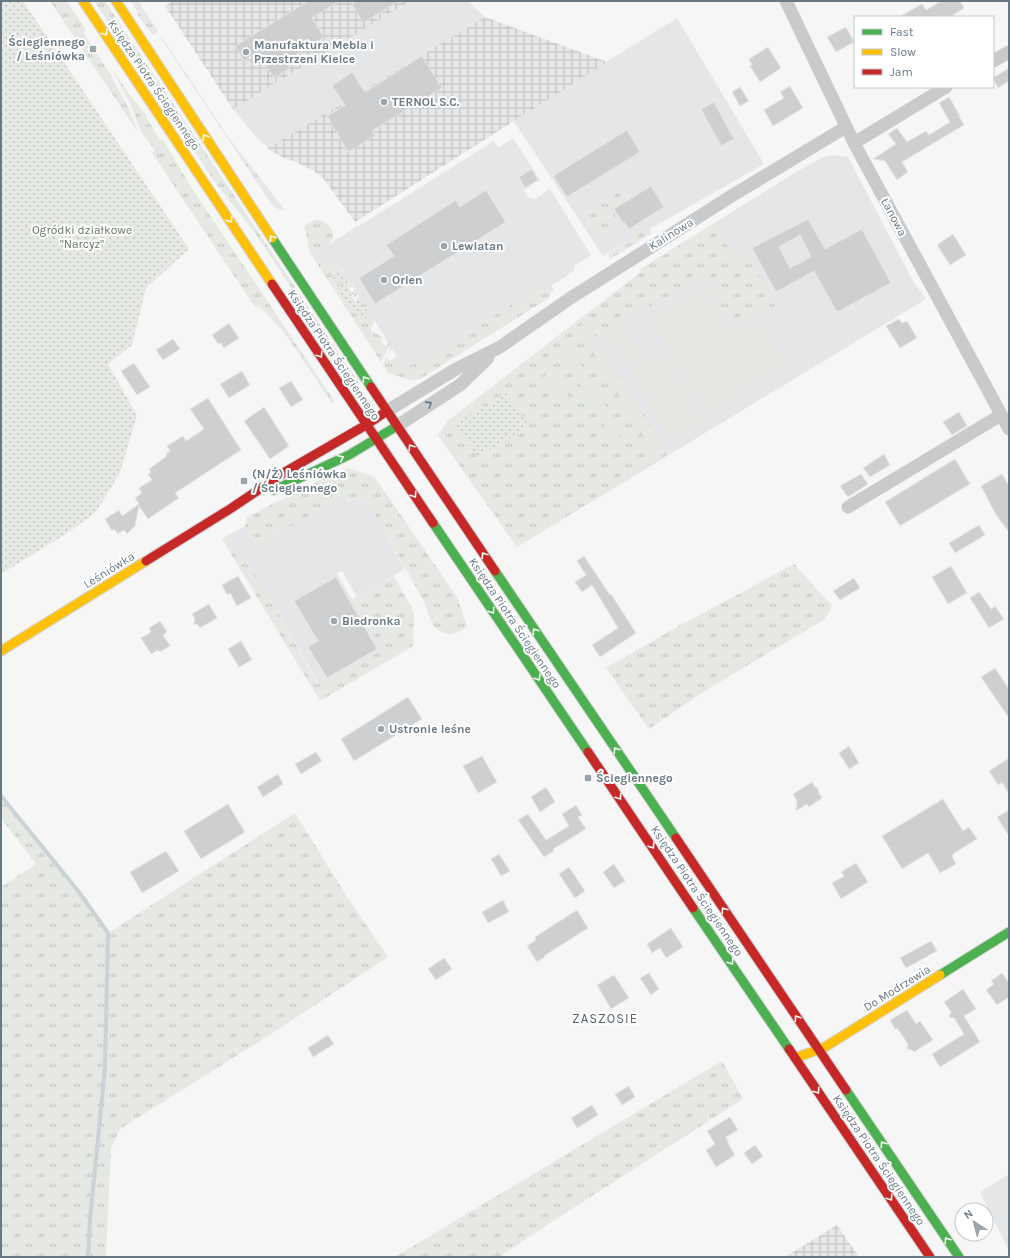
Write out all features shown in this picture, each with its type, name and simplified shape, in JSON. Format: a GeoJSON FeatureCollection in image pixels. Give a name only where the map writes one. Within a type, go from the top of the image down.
{"type":"FeatureCollection","features":[{"type":"Feature","properties":{"kind":"main road","name":"Księdza Piotra Ściegiennego"},"geometry":{"type":"LineString","coordinates":[[83,1],[366,425],[930,1257]]}},
{"type":"Feature","properties":{"kind":"main road","name":"Księdza Piotra Ściegiennego"},"geometry":{"type":"LineString","coordinates":[[116,1],[397,426],[959,1257]]}},
{"type":"Feature","properties":{"kind":"main road","name":"Leśniówka"},"geometry":{"type":"LineString","coordinates":[[1,651],[230,509],[285,472],[366,425],[387,411]]}},
{"type":"Feature","properties":{"kind":"main road","name":"Kalinowa"},"geometry":{"type":"LineString","coordinates":[[376,439],[397,426]]}},
{"type":"Feature","properties":{"kind":"main road","name":"Leśniówka"},"geometry":{"type":"LineString","coordinates":[[230,509],[293,482],[349,455],[376,439]]}},
{"type":"Feature","properties":{"kind":"main road","name":"Do Modrzewia"},"geometry":{"type":"LineString","coordinates":[[796,1058],[819,1050],[1009,932]]}},
{"type":"Feature","properties":{"kind":"street","name":"Łanowa"},"geometry":{"type":"LineString","coordinates":[[786,1],[854,143],[1009,430]]}},
{"type":"Feature","properties":{"kind":"street"},"geometry":{"type":"LineString","coordinates":[[994,60],[1009,52]]}},
{"type":"Feature","properties":{"kind":"street"},"geometry":{"type":"LineString","coordinates":[[854,143],[944,88]]}},
{"type":"Feature","properties":{"kind":"street","name":"Kalinowa"},"geometry":{"type":"LineString","coordinates":[[387,411],[456,369],[500,347],[572,297],[733,195],[846,127]]}},
{"type":"Feature","properties":{"kind":"street","name":"Kalinowa"},"geometry":{"type":"LineString","coordinates":[[397,426],[460,385],[500,347]]}},
{"type":"Feature","properties":{"kind":"street"},"geometry":{"type":"LineString","coordinates":[[848,507],[1001,415]]}},
{"type":"Feature","properties":{"kind":"shaded area"},"geometry":{"type":"Polygon","coordinates":[[[173,1],[410,1],[233,109],[165,6],[173,1]]]}},
{"type":"Feature","properties":{"kind":"shaded area"},"geometry":{"type":"Polygon","coordinates":[[[410,1],[468,1],[485,17],[269,148],[257,138],[233,109],[410,1]]]}},
{"type":"Feature","properties":{"kind":"shaded area"},"geometry":{"type":"Polygon","coordinates":[[[485,17],[607,62],[355,222],[323,178],[314,171],[267,149],[485,17]]]}},
{"type":"Feature","properties":{"kind":"shaded area"},"geometry":{"type":"Polygon","coordinates":[[[677,18],[764,164],[603,256],[513,120],[677,18]]]}},
{"type":"Feature","properties":{"kind":"shaded area"},"geometry":{"type":"Polygon","coordinates":[[[513,138],[540,180],[524,190],[528,197],[535,199],[550,189],[591,255],[574,266],[574,271],[551,286],[543,285],[421,362],[415,364],[405,363],[401,361],[390,345],[343,270],[332,266],[324,268],[315,254],[358,225],[359,226],[494,141],[496,146],[500,147],[513,138]]]}},
{"type":"Feature","properties":{"kind":"shaded area"},"geometry":{"type":"Polygon","coordinates":[[[831,155],[848,157],[913,281],[926,299],[517,547],[438,435],[449,420],[641,272],[640,270],[645,266],[796,172],[822,158],[831,155]]]}},
{"type":"Feature","properties":{"kind":"shaded area"},"geometry":{"type":"Polygon","coordinates":[[[343,496],[352,501],[359,499],[368,503],[405,569],[357,597],[342,571],[337,574],[381,648],[319,685],[271,600],[260,589],[228,535],[245,526],[257,546],[343,496]]]}},
{"type":"Feature","properties":{"kind":"shaded area"},"geometry":{"type":"Polygon","coordinates":[[[1009,1174],[1009,1251],[994,1220],[994,1202],[985,1202],[980,1192],[1009,1174]]]}},
{"type":"Feature","properties":{"kind":"shaded area"},"geometry":{"type":"Polygon","coordinates":[[[837,1225],[859,1257],[786,1257],[790,1254],[837,1225]]]}},
{"type":"Feature","properties":{"kind":"green space","name":"Ogródki działkowe \"Narcyz\""},"geometry":{"type":"Polygon","coordinates":[[[1,1],[23,1],[189,249],[146,288],[132,345],[108,364],[137,415],[120,473],[96,512],[69,532],[1,574],[1,1]]]}},
{"type":"Feature","properties":{"kind":"green space"},"geometry":{"type":"Polygon","coordinates":[[[50,1],[67,1],[86,30],[83,32],[107,69],[128,107],[139,134],[50,1]]]}},
{"type":"Feature","properties":{"kind":"green space"},"geometry":{"type":"Polygon","coordinates":[[[94,1],[105,1],[360,385],[358,387],[255,233],[214,181],[94,1]]]}},
{"type":"Feature","properties":{"kind":"green space"},"geometry":{"type":"Polygon","coordinates":[[[131,1],[138,1],[158,31],[153,35],[137,14],[138,12],[131,1]]]}},
{"type":"Feature","properties":{"kind":"green space"},"geometry":{"type":"Polygon","coordinates":[[[162,37],[229,138],[285,210],[280,210],[272,205],[161,38],[162,37]]]}},
{"type":"Feature","properties":{"kind":"green space"},"geometry":{"type":"Polygon","coordinates":[[[113,70],[129,94],[147,116],[146,117],[161,141],[163,140],[195,193],[335,402],[332,403],[284,332],[258,305],[255,307],[152,153],[155,150],[141,132],[132,108],[113,70]]]}},
{"type":"Feature","properties":{"kind":"green space"},"geometry":{"type":"Polygon","coordinates":[[[628,186],[633,195],[611,209],[618,220],[594,234],[587,222],[587,217],[590,210],[628,186]]]}},
{"type":"Feature","properties":{"kind":"green space"},"geometry":{"type":"Polygon","coordinates":[[[319,220],[326,223],[331,228],[333,238],[328,245],[315,254],[324,267],[330,266],[338,268],[348,277],[353,286],[349,289],[352,292],[355,289],[358,294],[355,297],[353,294],[349,297],[348,292],[349,283],[345,281],[344,285],[339,285],[350,306],[368,316],[366,309],[356,299],[360,296],[374,318],[373,320],[375,321],[371,331],[383,338],[381,339],[382,343],[387,347],[388,344],[383,333],[390,344],[381,362],[309,251],[304,226],[312,221],[319,220]]]}},
{"type":"Feature","properties":{"kind":"green space"},"geometry":{"type":"Polygon","coordinates":[[[646,223],[652,233],[610,259],[607,255],[631,240],[629,235],[646,223]]]}},
{"type":"Feature","properties":{"kind":"green space"},"geometry":{"type":"Polygon","coordinates":[[[715,223],[735,259],[748,255],[775,306],[734,327],[705,276],[595,336],[668,454],[517,547],[438,435],[449,420],[641,272],[640,270],[715,223]]]}},
{"type":"Feature","properties":{"kind":"green space"},"geometry":{"type":"Polygon","coordinates":[[[330,269],[336,273],[340,271],[343,278],[339,282],[334,280],[331,274],[327,272],[330,269]]]}},
{"type":"Feature","properties":{"kind":"green space"},"geometry":{"type":"Polygon","coordinates":[[[346,281],[349,284],[349,296],[352,297],[356,303],[357,300],[359,300],[369,313],[366,318],[342,297],[339,286],[342,284],[344,285],[344,282],[346,281]]]}},
{"type":"Feature","properties":{"kind":"green space"},"geometry":{"type":"Polygon","coordinates":[[[547,284],[551,286],[554,291],[551,292],[549,298],[420,379],[411,380],[388,373],[383,365],[391,346],[394,351],[390,350],[387,356],[388,360],[395,358],[396,353],[405,363],[418,363],[543,285],[547,284]]]}},
{"type":"Feature","properties":{"kind":"green space"},"geometry":{"type":"Polygon","coordinates":[[[706,286],[759,381],[702,412],[649,318],[706,286]]]}},
{"type":"Feature","properties":{"kind":"green space"},"geometry":{"type":"Polygon","coordinates":[[[759,319],[786,366],[761,381],[734,333],[759,319]]]}},
{"type":"Feature","properties":{"kind":"green space"},"geometry":{"type":"Polygon","coordinates":[[[586,322],[660,445],[652,450],[578,327],[586,322]]]}},
{"type":"Feature","properties":{"kind":"green space"},"geometry":{"type":"Polygon","coordinates":[[[621,324],[640,355],[623,365],[604,334],[621,324]]]}},
{"type":"Feature","properties":{"kind":"green space"},"geometry":{"type":"Polygon","coordinates":[[[567,341],[622,434],[613,440],[558,347],[567,341]]]}},
{"type":"Feature","properties":{"kind":"green space"},"geometry":{"type":"Polygon","coordinates":[[[661,352],[702,420],[671,440],[630,372],[661,352]]]}},
{"type":"Feature","properties":{"kind":"green space"},"geometry":{"type":"Polygon","coordinates":[[[561,366],[569,399],[577,405],[574,409],[569,408],[566,404],[567,401],[540,385],[543,378],[548,373],[561,366]]]}},
{"type":"Feature","properties":{"kind":"green space"},"geometry":{"type":"Polygon","coordinates":[[[506,393],[528,424],[504,443],[477,456],[456,425],[483,405],[486,407],[506,393]]]}},
{"type":"Feature","properties":{"kind":"green space"},"geometry":{"type":"Polygon","coordinates":[[[349,468],[374,477],[383,489],[382,491],[384,491],[388,496],[458,599],[467,626],[462,630],[453,634],[443,633],[431,622],[454,607],[431,621],[419,592],[367,502],[356,500],[348,504],[343,496],[257,546],[245,526],[247,517],[332,474],[349,468]]]}},
{"type":"Feature","properties":{"kind":"green space"},"geometry":{"type":"Polygon","coordinates":[[[228,535],[271,600],[318,685],[381,648],[351,599],[394,576],[414,612],[413,646],[320,701],[222,539],[228,535]]]}},
{"type":"Feature","properties":{"kind":"green space"},"geometry":{"type":"Polygon","coordinates":[[[794,564],[832,606],[825,619],[703,692],[649,729],[606,668],[677,627],[794,564]]]}},
{"type":"Feature","properties":{"kind":"green space"},"geometry":{"type":"Polygon","coordinates":[[[1,796],[79,892],[108,933],[295,813],[346,895],[388,957],[268,1036],[120,1129],[111,1148],[106,1257],[1,1257],[1,887],[36,864],[1,818],[1,796]]]}},
{"type":"Feature","properties":{"kind":"green space"},"geometry":{"type":"Polygon","coordinates":[[[722,1061],[743,1099],[499,1257],[395,1257],[722,1061]]]}},
{"type":"Feature","properties":{"kind":"building"},"geometry":{"type":"Polygon","coordinates":[[[308,1],[339,1],[312,18],[324,37],[286,61],[290,68],[274,78],[257,52],[244,61],[235,46],[308,1]]]}},
{"type":"Feature","properties":{"kind":"building"},"geometry":{"type":"Polygon","coordinates":[[[357,1],[398,1],[363,23],[352,4],[357,1]]]}},
{"type":"Feature","properties":{"kind":"building"},"geometry":{"type":"Polygon","coordinates":[[[941,1],[960,1],[964,8],[952,16],[901,16],[922,4],[926,10],[941,1]]]}},
{"type":"Feature","properties":{"kind":"building"},"geometry":{"type":"Polygon","coordinates":[[[846,27],[854,42],[836,52],[827,37],[846,27]]]}},
{"type":"Feature","properties":{"kind":"building"},"geometry":{"type":"Polygon","coordinates":[[[768,47],[781,68],[760,82],[750,66],[752,65],[749,59],[768,47]]]}},
{"type":"Feature","properties":{"kind":"building","name":"TERNOL S.C."},"geometry":{"type":"Polygon","coordinates":[[[422,56],[442,88],[372,131],[375,136],[348,152],[327,116],[345,105],[332,86],[352,72],[365,92],[422,56]]]}},
{"type":"Feature","properties":{"kind":"building"},"geometry":{"type":"Polygon","coordinates":[[[1009,68],[1009,81],[998,88],[994,77],[1009,68]]]}},
{"type":"Feature","properties":{"kind":"building"},"geometry":{"type":"Polygon","coordinates":[[[790,86],[803,108],[773,126],[764,110],[784,98],[780,92],[790,86]]]}},
{"type":"Feature","properties":{"kind":"building"},"geometry":{"type":"Polygon","coordinates":[[[740,87],[749,101],[740,106],[732,92],[740,87]]]}},
{"type":"Feature","properties":{"kind":"building"},"geometry":{"type":"Polygon","coordinates":[[[949,97],[964,125],[902,162],[908,172],[897,180],[885,161],[873,159],[896,144],[888,134],[897,128],[907,142],[926,131],[929,135],[950,122],[939,103],[949,97]]]}},
{"type":"Feature","properties":{"kind":"building"},"geometry":{"type":"Polygon","coordinates":[[[714,102],[734,139],[721,146],[701,109],[714,102]]]}},
{"type":"Feature","properties":{"kind":"building"},"geometry":{"type":"Polygon","coordinates":[[[627,130],[640,152],[567,197],[553,176],[627,130]]]}},
{"type":"Feature","properties":{"kind":"building"},"geometry":{"type":"Polygon","coordinates":[[[532,169],[538,180],[525,188],[519,177],[532,169]]]}},
{"type":"Feature","properties":{"kind":"building"},"geometry":{"type":"Polygon","coordinates":[[[651,186],[664,207],[629,229],[614,209],[651,186]]]}},
{"type":"Feature","properties":{"kind":"building"},"geometry":{"type":"Polygon","coordinates":[[[486,190],[506,222],[375,304],[359,278],[394,256],[386,245],[456,200],[460,207],[486,190]]]}},
{"type":"Feature","properties":{"kind":"building"},"geometry":{"type":"Polygon","coordinates":[[[808,219],[825,249],[862,229],[891,283],[837,312],[814,271],[776,292],[752,248],[808,219]],[[800,235],[779,247],[790,268],[811,257],[800,235]]]}},
{"type":"Feature","properties":{"kind":"building"},"geometry":{"type":"Polygon","coordinates":[[[953,234],[966,255],[950,265],[937,245],[953,234]]]}},
{"type":"Feature","properties":{"kind":"building"},"geometry":{"type":"Polygon","coordinates":[[[899,319],[902,323],[907,321],[917,338],[900,348],[886,326],[899,319]]]}},
{"type":"Feature","properties":{"kind":"building"},"geometry":{"type":"Polygon","coordinates":[[[229,323],[239,338],[224,348],[221,343],[218,344],[212,335],[229,323]]]}},
{"type":"Feature","properties":{"kind":"building"},"geometry":{"type":"Polygon","coordinates":[[[173,339],[180,349],[163,360],[156,350],[173,339]]]}},
{"type":"Feature","properties":{"kind":"building"},"geometry":{"type":"Polygon","coordinates":[[[134,363],[150,387],[137,395],[121,371],[134,363]]]}},
{"type":"Feature","properties":{"kind":"building"},"geometry":{"type":"Polygon","coordinates":[[[242,371],[250,385],[229,398],[220,384],[242,371]]]}},
{"type":"Feature","properties":{"kind":"building"},"geometry":{"type":"Polygon","coordinates":[[[291,381],[303,400],[291,407],[279,388],[291,381]]]}},
{"type":"Feature","properties":{"kind":"building"},"geometry":{"type":"Polygon","coordinates":[[[208,398],[241,450],[175,493],[179,498],[148,519],[139,506],[135,526],[127,534],[124,530],[118,534],[114,529],[112,531],[105,519],[119,510],[122,516],[139,504],[135,498],[142,493],[139,488],[152,480],[148,474],[151,472],[149,469],[167,456],[166,454],[170,451],[167,446],[183,436],[186,441],[204,429],[190,409],[208,398]]]}},
{"type":"Feature","properties":{"kind":"building"},"geometry":{"type":"Polygon","coordinates":[[[264,407],[289,446],[270,459],[244,421],[264,407]]]}},
{"type":"Feature","properties":{"kind":"building"},"geometry":{"type":"Polygon","coordinates":[[[959,412],[967,426],[952,435],[943,422],[959,412]]]}},
{"type":"Feature","properties":{"kind":"building"},"geometry":{"type":"Polygon","coordinates":[[[884,454],[890,465],[870,477],[863,468],[884,454]]]}},
{"type":"Feature","properties":{"kind":"building"},"geometry":{"type":"Polygon","coordinates":[[[955,459],[970,484],[900,526],[885,502],[955,459]]]}},
{"type":"Feature","properties":{"kind":"building"},"geometry":{"type":"Polygon","coordinates":[[[861,474],[868,484],[848,497],[840,486],[861,474]]]}},
{"type":"Feature","properties":{"kind":"building"},"geometry":{"type":"Polygon","coordinates":[[[1002,474],[1009,486],[1009,532],[996,515],[981,486],[1002,474]]]}},
{"type":"Feature","properties":{"kind":"building"},"geometry":{"type":"Polygon","coordinates":[[[979,525],[985,535],[955,553],[949,543],[979,525]]]}},
{"type":"Feature","properties":{"kind":"building"},"geometry":{"type":"Polygon","coordinates":[[[584,556],[636,633],[600,657],[592,645],[618,628],[592,585],[582,592],[575,582],[586,575],[577,561],[584,556]]]}},
{"type":"Feature","properties":{"kind":"building"},"geometry":{"type":"Polygon","coordinates":[[[951,566],[967,593],[948,604],[932,577],[951,566]]]}},
{"type":"Feature","properties":{"kind":"building"},"geometry":{"type":"Polygon","coordinates":[[[238,576],[251,598],[237,606],[230,593],[227,595],[222,585],[238,576]]]}},
{"type":"Feature","properties":{"kind":"building","name":"Biedronka"},"geometry":{"type":"Polygon","coordinates":[[[336,577],[377,649],[327,678],[308,647],[318,641],[294,601],[336,577]]]}},
{"type":"Feature","properties":{"kind":"building"},"geometry":{"type":"Polygon","coordinates":[[[854,578],[860,588],[840,600],[833,591],[854,578]]]}},
{"type":"Feature","properties":{"kind":"building"},"geometry":{"type":"Polygon","coordinates":[[[979,592],[991,609],[995,606],[1004,619],[989,628],[970,598],[979,592]]]}},
{"type":"Feature","properties":{"kind":"building"},"geometry":{"type":"Polygon","coordinates":[[[209,604],[217,618],[200,628],[198,625],[194,624],[195,619],[192,614],[209,604]]]}},
{"type":"Feature","properties":{"kind":"building"},"geometry":{"type":"Polygon","coordinates":[[[160,621],[167,632],[163,635],[170,646],[160,652],[158,650],[151,654],[141,638],[151,632],[149,628],[160,621]]]}},
{"type":"Feature","properties":{"kind":"building"},"geometry":{"type":"Polygon","coordinates":[[[241,641],[252,660],[239,667],[228,649],[241,641]]]}},
{"type":"Feature","properties":{"kind":"building"},"geometry":{"type":"Polygon","coordinates":[[[995,668],[1009,689],[1009,718],[981,677],[995,668]]]}},
{"type":"Feature","properties":{"kind":"building","name":"Ustronie leśne"},"geometry":{"type":"Polygon","coordinates":[[[408,697],[422,719],[354,761],[341,739],[408,697]]]}},
{"type":"Feature","properties":{"kind":"building"},"geometry":{"type":"Polygon","coordinates":[[[849,746],[859,763],[849,769],[839,753],[849,746]]]}},
{"type":"Feature","properties":{"kind":"building"},"geometry":{"type":"Polygon","coordinates":[[[316,752],[322,761],[301,774],[295,764],[316,752]]]}},
{"type":"Feature","properties":{"kind":"building"},"geometry":{"type":"Polygon","coordinates":[[[482,756],[497,782],[478,793],[463,766],[482,756]]]}},
{"type":"Feature","properties":{"kind":"building"},"geometry":{"type":"Polygon","coordinates":[[[1009,758],[1009,794],[1002,782],[998,785],[989,771],[1009,758]]]}},
{"type":"Feature","properties":{"kind":"building"},"geometry":{"type":"Polygon","coordinates":[[[278,774],[283,784],[263,797],[257,787],[278,774]]]}},
{"type":"Feature","properties":{"kind":"building"},"geometry":{"type":"Polygon","coordinates":[[[812,782],[815,787],[818,788],[822,798],[809,807],[807,804],[796,811],[797,801],[793,794],[812,782]]]}},
{"type":"Feature","properties":{"kind":"building"},"geometry":{"type":"Polygon","coordinates":[[[546,787],[555,802],[540,812],[531,797],[546,787]]]}},
{"type":"Feature","properties":{"kind":"building"},"geometry":{"type":"Polygon","coordinates":[[[943,799],[963,831],[969,827],[977,839],[953,854],[952,856],[956,864],[940,873],[928,853],[902,869],[882,836],[943,799]]]}},
{"type":"Feature","properties":{"kind":"building"},"geometry":{"type":"Polygon","coordinates":[[[228,804],[245,832],[201,859],[184,831],[228,804]]]}},
{"type":"Feature","properties":{"kind":"building"},"geometry":{"type":"Polygon","coordinates":[[[576,805],[582,815],[578,817],[586,829],[553,849],[554,851],[544,857],[518,820],[528,814],[546,840],[569,826],[562,814],[576,805]]]}},
{"type":"Feature","properties":{"kind":"building"},"geometry":{"type":"Polygon","coordinates":[[[1009,810],[1009,836],[997,817],[1009,810]]]}},
{"type":"Feature","properties":{"kind":"building"},"geometry":{"type":"Polygon","coordinates":[[[166,851],[179,871],[142,893],[130,872],[166,851]]]}},
{"type":"Feature","properties":{"kind":"building"},"geometry":{"type":"Polygon","coordinates":[[[499,854],[510,871],[501,876],[491,859],[499,854]]]}},
{"type":"Feature","properties":{"kind":"building"},"geometry":{"type":"Polygon","coordinates":[[[856,863],[868,882],[841,899],[832,883],[844,876],[841,872],[856,863]]]}},
{"type":"Feature","properties":{"kind":"building"},"geometry":{"type":"Polygon","coordinates":[[[614,864],[625,881],[614,888],[603,872],[614,864]]]}},
{"type":"Feature","properties":{"kind":"building"},"geometry":{"type":"Polygon","coordinates":[[[569,867],[585,891],[575,898],[559,874],[569,867]]]}},
{"type":"Feature","properties":{"kind":"building"},"geometry":{"type":"Polygon","coordinates":[[[503,900],[509,912],[488,923],[482,912],[503,900]]]}},
{"type":"Feature","properties":{"kind":"building"},"geometry":{"type":"Polygon","coordinates":[[[577,910],[588,928],[537,962],[527,946],[536,940],[535,937],[577,910]]]}},
{"type":"Feature","properties":{"kind":"building"},"geometry":{"type":"Polygon","coordinates":[[[671,928],[683,947],[666,958],[660,948],[652,953],[647,944],[671,928]]]}},
{"type":"Feature","properties":{"kind":"building"},"geometry":{"type":"Polygon","coordinates":[[[931,941],[937,951],[906,968],[900,958],[931,941]]]}},
{"type":"Feature","properties":{"kind":"building"},"geometry":{"type":"Polygon","coordinates":[[[444,958],[452,969],[436,980],[428,969],[444,958]]]}},
{"type":"Feature","properties":{"kind":"building"},"geometry":{"type":"Polygon","coordinates":[[[649,973],[659,989],[651,995],[640,978],[649,973]]]}},
{"type":"Feature","properties":{"kind":"building"},"geometry":{"type":"Polygon","coordinates":[[[1002,973],[1009,983],[1009,997],[997,1005],[986,990],[994,984],[991,981],[1002,973]]]}},
{"type":"Feature","properties":{"kind":"building"},"geometry":{"type":"Polygon","coordinates":[[[614,975],[629,998],[611,1009],[597,985],[614,975]]]}},
{"type":"Feature","properties":{"kind":"building"},"geometry":{"type":"Polygon","coordinates":[[[963,989],[976,1009],[964,1016],[980,1042],[940,1067],[932,1054],[964,1034],[954,1018],[949,1017],[951,1012],[944,1002],[963,989]]]}},
{"type":"Feature","properties":{"kind":"building"},"geometry":{"type":"Polygon","coordinates":[[[907,1010],[916,1024],[920,1021],[933,1040],[914,1052],[907,1049],[908,1044],[897,1028],[895,1029],[890,1020],[907,1010]]]}},
{"type":"Feature","properties":{"kind":"building"},"geometry":{"type":"Polygon","coordinates":[[[328,1035],[334,1044],[313,1057],[308,1048],[328,1035]]]}},
{"type":"Feature","properties":{"kind":"building"},"geometry":{"type":"Polygon","coordinates":[[[629,1086],[635,1097],[622,1105],[615,1094],[629,1086]]]}},
{"type":"Feature","properties":{"kind":"building"},"geometry":{"type":"Polygon","coordinates":[[[592,1105],[598,1115],[577,1128],[571,1118],[592,1105]]]}},
{"type":"Feature","properties":{"kind":"building"},"geometry":{"type":"Polygon","coordinates":[[[730,1117],[738,1130],[726,1137],[735,1155],[716,1167],[706,1150],[715,1144],[707,1131],[730,1117]]]}},
{"type":"Feature","properties":{"kind":"building"},"geometry":{"type":"Polygon","coordinates":[[[755,1145],[763,1156],[752,1164],[744,1153],[755,1145]]]}},
{"type":"Feature","properties":{"kind":"waterway"},"geometry":{"type":"LineString","coordinates":[[1,796],[79,892],[108,933],[105,1068],[90,1220],[88,1257]]}},
{"type":"Feature","properties":{"kind":"traffic: fast"},"geometry":{"type":"LineString","coordinates":[[272,238],[371,387]]}},
{"type":"Feature","properties":{"kind":"traffic: fast"},"geometry":{"type":"LineString","coordinates":[[274,490],[349,455],[397,426]]}},
{"type":"Feature","properties":{"kind":"traffic: fast"},"geometry":{"type":"LineString","coordinates":[[433,523],[588,752]]}},
{"type":"Feature","properties":{"kind":"traffic: fast"},"geometry":{"type":"LineString","coordinates":[[495,571],[676,838]]}},
{"type":"Feature","properties":{"kind":"traffic: fast"},"geometry":{"type":"LineString","coordinates":[[693,908],[789,1049]]}},
{"type":"Feature","properties":{"kind":"traffic: fast"},"geometry":{"type":"LineString","coordinates":[[940,975],[1009,932]]}},
{"type":"Feature","properties":{"kind":"traffic: fast"},"geometry":{"type":"LineString","coordinates":[[846,1090],[959,1257]]}},
{"type":"Feature","properties":{"kind":"traffic: slow"},"geometry":{"type":"LineString","coordinates":[[83,1],[272,284]]}},
{"type":"Feature","properties":{"kind":"traffic: slow"},"geometry":{"type":"LineString","coordinates":[[116,1],[272,238]]}},
{"type":"Feature","properties":{"kind":"traffic: slow"},"geometry":{"type":"LineString","coordinates":[[1,651],[146,561]]}},
{"type":"Feature","properties":{"kind":"traffic: slow"},"geometry":{"type":"LineString","coordinates":[[795,1058],[825,1047],[940,975]]}},
{"type":"Feature","properties":{"kind":"traffic: jam"},"geometry":{"type":"LineString","coordinates":[[272,284],[433,523]]}},
{"type":"Feature","properties":{"kind":"traffic: jam"},"geometry":{"type":"LineString","coordinates":[[371,387],[495,571]]}},
{"type":"Feature","properties":{"kind":"traffic: jam"},"geometry":{"type":"LineString","coordinates":[[146,561],[230,509],[285,472],[366,425],[387,411]]}},
{"type":"Feature","properties":{"kind":"traffic: jam"},"geometry":{"type":"LineString","coordinates":[[588,752],[693,908]]}},
{"type":"Feature","properties":{"kind":"traffic: jam"},"geometry":{"type":"LineString","coordinates":[[676,838],[846,1090]]}},
{"type":"Feature","properties":{"kind":"traffic: jam"},"geometry":{"type":"LineString","coordinates":[[789,1049],[930,1257]]}},
{"type":"Feature","properties":{"kind":"place","name":"Ściegiennego / Leśniówka"},"geometry":{"type":"Point","coordinates":[93,49]}},
{"type":"Feature","properties":{"kind":"place","name":"Manufaktura Mebla i Przestrzeni Kielce"},"geometry":{"type":"Point","coordinates":[246,52]}},
{"type":"Feature","properties":{"kind":"place","name":"TERNOL S.C."},"geometry":{"type":"Point","coordinates":[384,102]}},
{"type":"Feature","properties":{"kind":"place","name":"Lewiatan"},"geometry":{"type":"Point","coordinates":[444,246]}},
{"type":"Feature","properties":{"kind":"place","name":"Orlen"},"geometry":{"type":"Point","coordinates":[384,280]}},
{"type":"Feature","properties":{"kind":"place","name":"(N/Ż) Leśniówka / Ściegiennego"},"geometry":{"type":"Point","coordinates":[244,481]}},
{"type":"Feature","properties":{"kind":"place","name":"Biedronka"},"geometry":{"type":"Point","coordinates":[334,621]}},
{"type":"Feature","properties":{"kind":"place","name":"Ustronie leśne"},"geometry":{"type":"Point","coordinates":[381,729]}},
{"type":"Feature","properties":{"kind":"place","name":"Ściegiennego"},"geometry":{"type":"Point","coordinates":[588,778]}},
{"type":"Feature","properties":{"kind":"district","name":"ZASZOSIE"},"geometry":{"type":"Point","coordinates":[605,1018]}}]}
